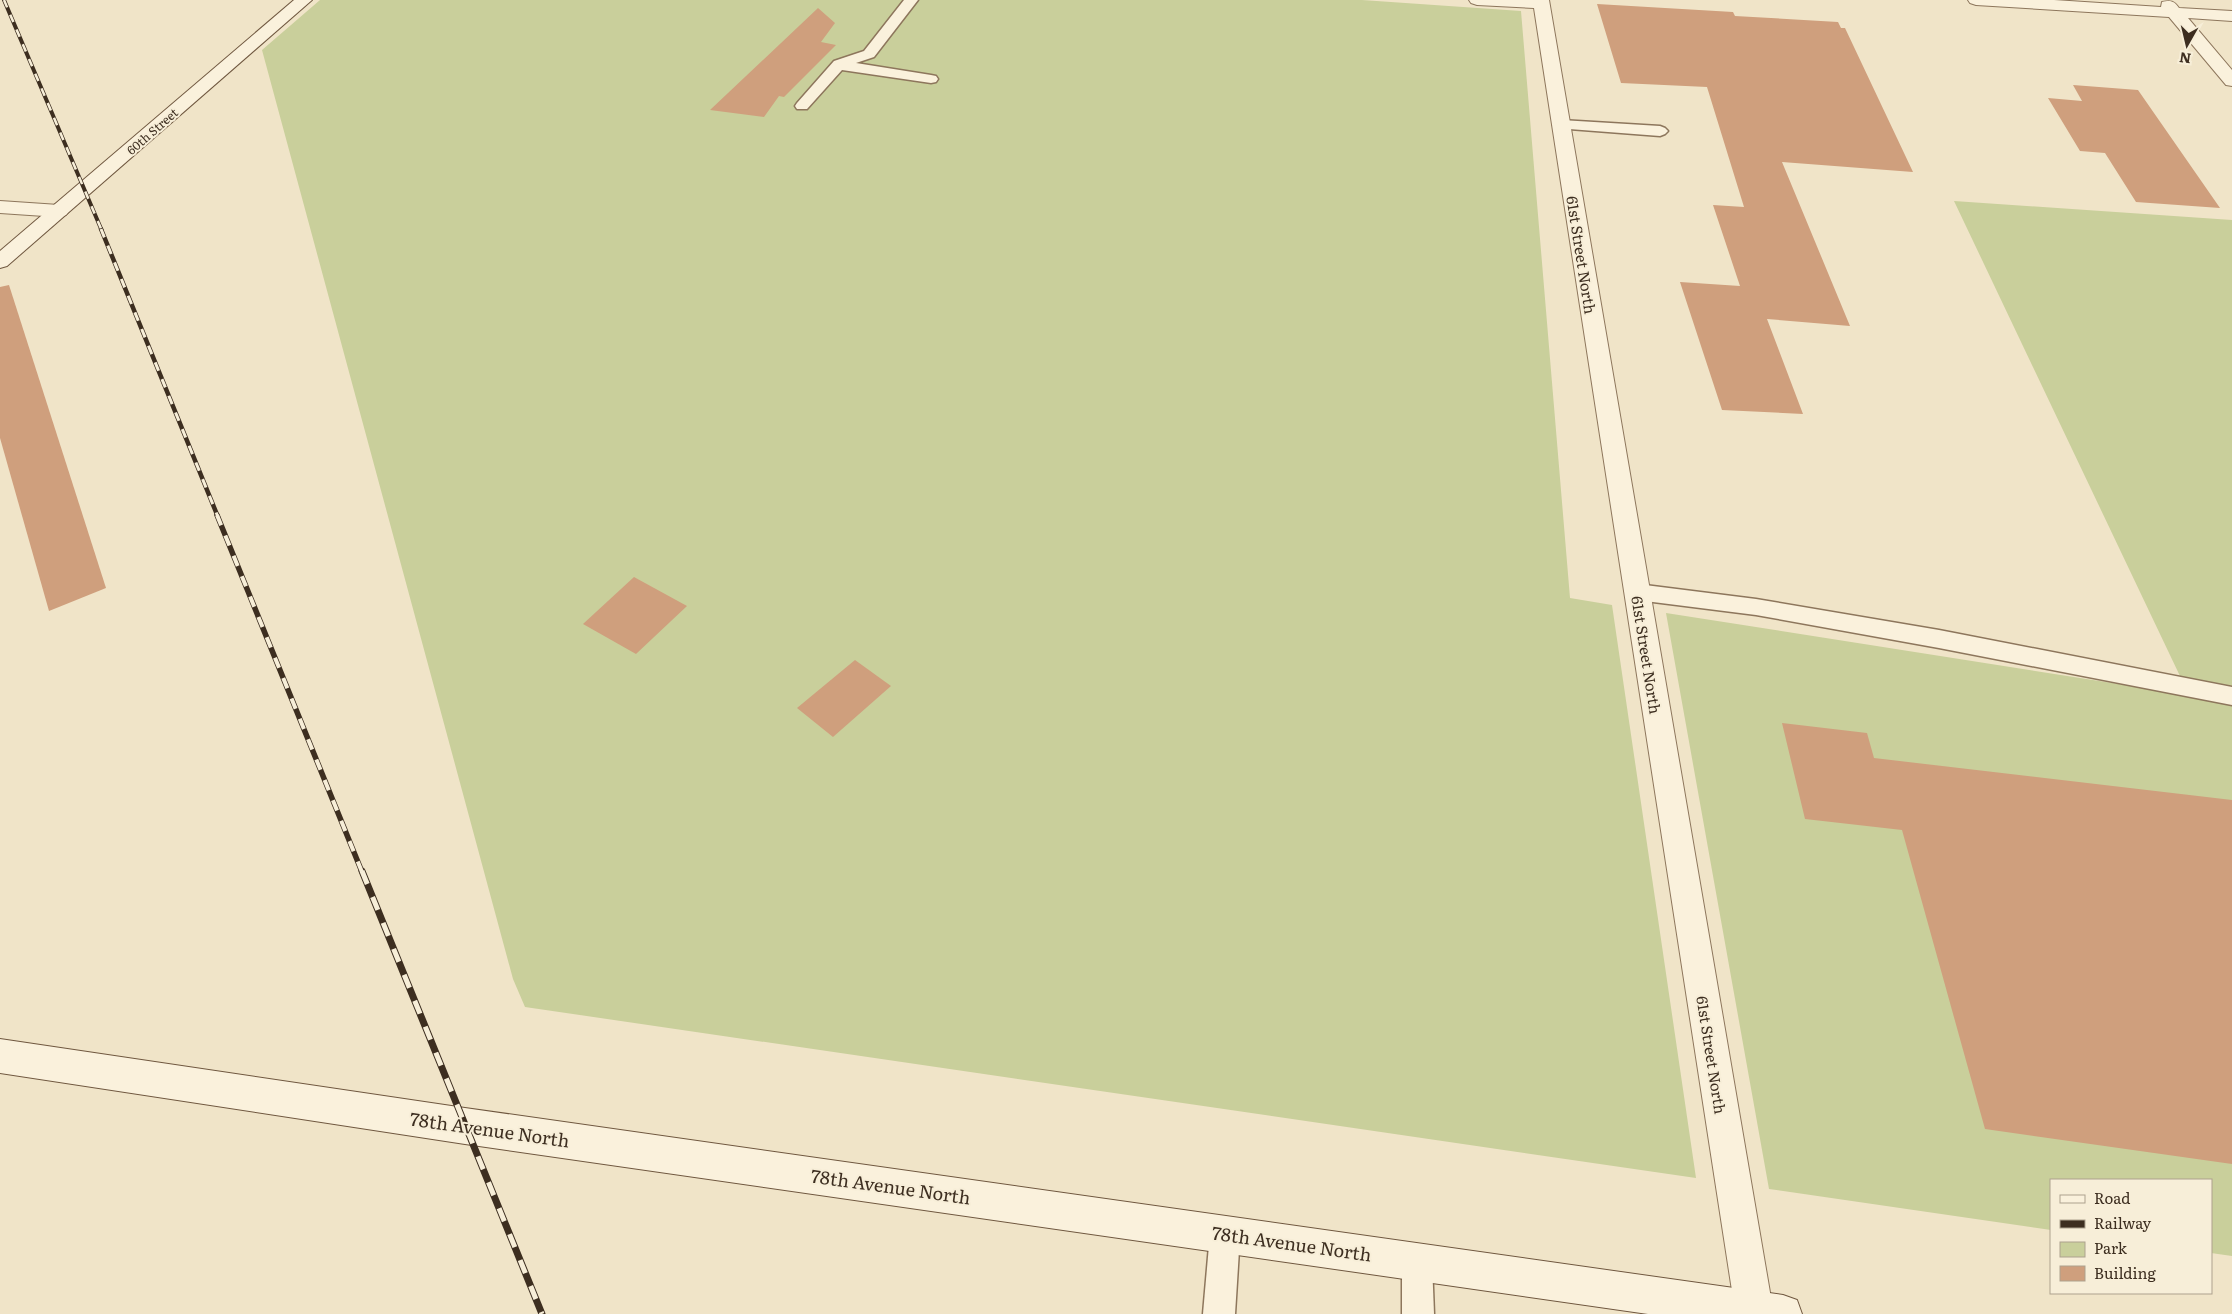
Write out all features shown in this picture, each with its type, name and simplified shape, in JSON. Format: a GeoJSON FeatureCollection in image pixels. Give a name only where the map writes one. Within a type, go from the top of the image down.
{"type":"FeatureCollection","features":[{"type":"Feature","properties":{"kind":"street","name":"60th Street"},"geometry":{"type":"LineString","coordinates":[[0,262],[304,0]]}},
{"type":"Feature","properties":{"kind":"street"},"geometry":{"type":"LineString","coordinates":[[1476,0],[1541,2]]}},
{"type":"Feature","properties":{"kind":"street"},"geometry":{"type":"LineString","coordinates":[[1976,0],[2169,6],[2232,16]]}},
{"type":"Feature","properties":{"kind":"street","name":"61st Street North"},"geometry":{"type":"LineString","coordinates":[[1541,2],[1637,592],[1764,1313]]}},
{"type":"Feature","properties":{"kind":"street"},"geometry":{"type":"LineString","coordinates":[[2169,6],[2232,81]]}},
{"type":"Feature","properties":{"kind":"street"},"geometry":{"type":"LineString","coordinates":[[0,207],[59,211]]}},
{"type":"Feature","properties":{"kind":"street","name":"78th Avenue North"},"geometry":{"type":"LineString","coordinates":[[0,1056],[465,1126],[1764,1313]]}},
{"type":"Feature","properties":{"kind":"lane"},"geometry":{"type":"LineString","coordinates":[[802,106],[839,64],[869,54],[911,0]]}},
{"type":"Feature","properties":{"kind":"lane"},"geometry":{"type":"LineString","coordinates":[[839,64],[931,79]]}},
{"type":"Feature","properties":{"kind":"lane"},"geometry":{"type":"LineString","coordinates":[[1561,125],[1660,131]]}},
{"type":"Feature","properties":{"kind":"lane"},"geometry":{"type":"LineString","coordinates":[[1637,592],[1756,607],[1910,634],[2232,696]]}},
{"type":"Feature","properties":{"kind":"lane"},"geometry":{"type":"LineString","coordinates":[[1219,1314],[1225,1234]]}},
{"type":"Feature","properties":{"kind":"lane"},"geometry":{"type":"LineString","coordinates":[[1417,1262],[1418,1314]]}},
{"type":"Feature","properties":{"kind":"green space"},"geometry":{"type":"Polygon","coordinates":[[[320,0],[1362,0],[1521,11],[1570,598],[1612,605],[1696,1178],[525,1007],[513,979],[262,50],[320,0]]]}},
{"type":"Feature","properties":{"kind":"green space"},"geometry":{"type":"Polygon","coordinates":[[[1954,201],[2232,220],[2232,1256],[2212,1253],[2212,1179],[2050,1179],[2050,1230],[1769,1189],[1666,613],[2189,695],[1954,201]]]}},
{"type":"Feature","properties":{"kind":"building"},"geometry":{"type":"Polygon","coordinates":[[[1597,4],[1733,12],[1735,16],[1838,22],[1841,28],[1845,28],[1913,172],[1782,162],[1850,326],[1767,319],[1803,414],[1722,410],[1680,282],[1740,286],[1713,205],[1744,207],[1707,87],[1621,83],[1597,4]]]}},
{"type":"Feature","properties":{"kind":"building"},"geometry":{"type":"Polygon","coordinates":[[[818,8],[835,23],[821,42],[836,45],[784,97],[779,96],[764,117],[710,110],[818,8]]]}},
{"type":"Feature","properties":{"kind":"building"},"geometry":{"type":"Polygon","coordinates":[[[2073,85],[2138,90],[2220,208],[2136,202],[2105,153],[2080,151],[2048,98],[2082,101],[2073,85]]]}},
{"type":"Feature","properties":{"kind":"building"},"geometry":{"type":"Polygon","coordinates":[[[9,285],[106,588],[49,611],[0,438],[0,287],[9,285]]]}},
{"type":"Feature","properties":{"kind":"building"},"geometry":{"type":"Polygon","coordinates":[[[634,577],[687,606],[636,654],[583,624],[634,577]]]}},
{"type":"Feature","properties":{"kind":"building"},"geometry":{"type":"Polygon","coordinates":[[[855,660],[891,686],[833,737],[797,708],[855,660]]]}},
{"type":"Feature","properties":{"kind":"building"},"geometry":{"type":"Polygon","coordinates":[[[1782,723],[1867,733],[1874,758],[2232,800],[2232,1164],[1985,1129],[1902,830],[1805,819],[1782,723]]]}},
{"type":"Feature","properties":{"kind":"railway"},"geometry":{"type":"LineString","coordinates":[[4,0],[102,231]]}},
{"type":"Feature","properties":{"kind":"railway"},"geometry":{"type":"LineString","coordinates":[[101,229],[218,517]]}},
{"type":"Feature","properties":{"kind":"railway"},"geometry":{"type":"LineString","coordinates":[[217,515],[362,872]]}},
{"type":"Feature","properties":{"kind":"railway"},"geometry":{"type":"LineString","coordinates":[[362,871],[542,1314]]}}]}
